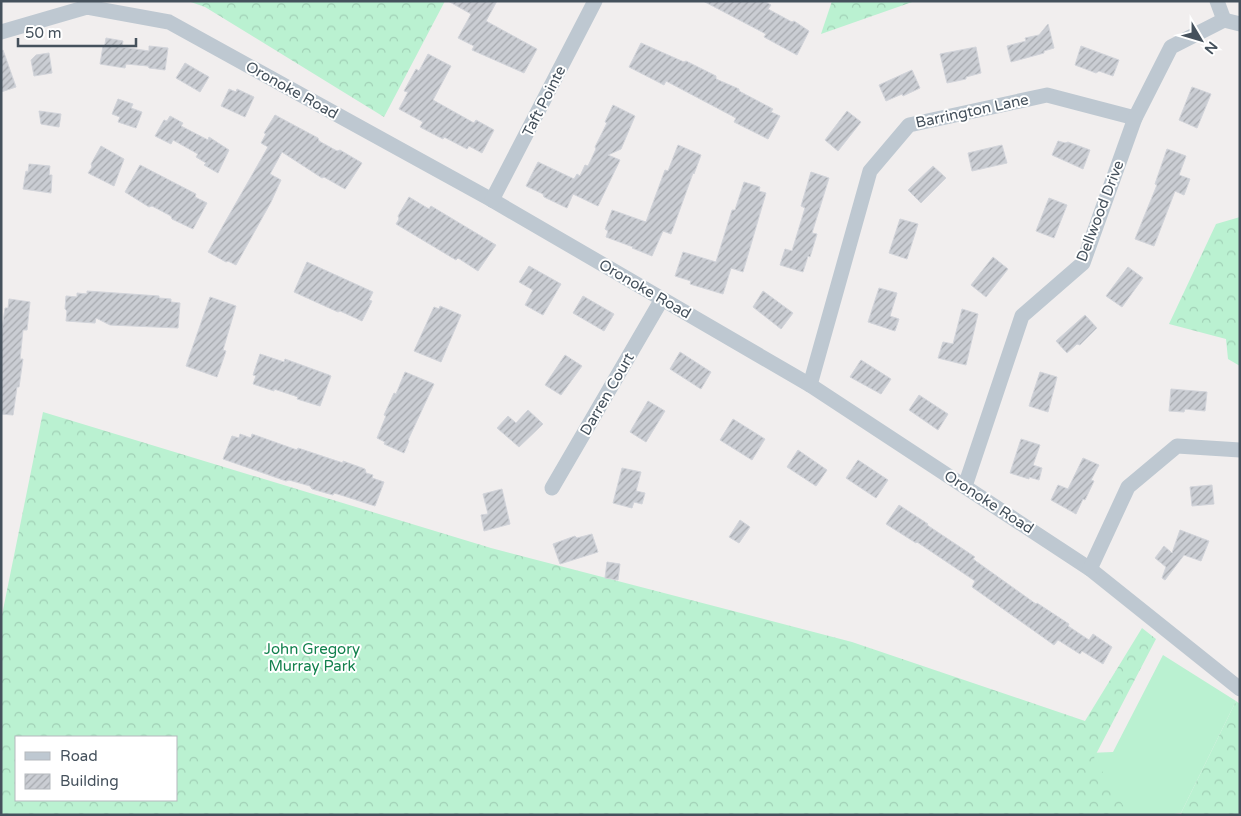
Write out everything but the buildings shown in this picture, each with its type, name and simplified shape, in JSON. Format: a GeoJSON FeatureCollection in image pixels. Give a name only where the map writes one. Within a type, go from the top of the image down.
{"type":"FeatureCollection","features":[{"type":"Feature","properties":{"kind":"street","name":"Taft Pointe"},"geometry":{"type":"LineString","coordinates":[[492,200],[595,1]]}},
{"type":"Feature","properties":{"kind":"street"},"geometry":{"type":"LineString","coordinates":[[1218,1],[1224,20],[1240,24]]}},
{"type":"Feature","properties":{"kind":"street","name":"Oronoke Road"},"geometry":{"type":"LineString","coordinates":[[1,32],[87,7],[169,22],[492,200],[810,385],[1090,569],[1240,689]]}},
{"type":"Feature","properties":{"kind":"street","name":"Dellwood Drive"},"geometry":{"type":"LineString","coordinates":[[965,486],[1022,316],[1083,263],[1135,118],[1171,47],[1224,20]]}},
{"type":"Feature","properties":{"kind":"street","name":"Barrington Lane"},"geometry":{"type":"LineString","coordinates":[[810,385],[870,171],[909,125],[1047,94],[1135,118]]}},
{"type":"Feature","properties":{"kind":"street","name":"Darren Court"},"geometry":{"type":"LineString","coordinates":[[552,488],[662,299]]}},
{"type":"Feature","properties":{"kind":"street"},"geometry":{"type":"LineString","coordinates":[[1090,569],[1128,487],[1177,446],[1240,450]]}},
{"type":"Feature","properties":{"kind":"green space"},"geometry":{"type":"Polygon","coordinates":[[[188,1],[445,1],[384,117],[205,7],[188,1]]]}},
{"type":"Feature","properties":{"kind":"green space"},"geometry":{"type":"Polygon","coordinates":[[[832,1],[915,1],[821,34],[832,1]]]}},
{"type":"Feature","properties":{"kind":"green space"},"geometry":{"type":"Polygon","coordinates":[[[1240,217],[1240,366],[1228,359],[1226,339],[1169,324],[1216,224],[1240,217]]]}},
{"type":"Feature","properties":{"kind":"green space","name":"John Gregory Murray Park"},"geometry":{"type":"Polygon","coordinates":[[[43,412],[491,548],[852,642],[1085,721],[1142,628],[1156,639],[1094,758],[1129,815],[1,815],[1,620],[43,412]]]}},
{"type":"Feature","properties":{"kind":"green space"},"geometry":{"type":"Polygon","coordinates":[[[1163,655],[1236,701],[1181,813],[1167,815],[763,815],[1088,753],[1113,752],[1163,655]]]}},
{"type":"Feature","properties":{"kind":"green space"},"geometry":{"type":"Polygon","coordinates":[[[1236,701],[1240,704],[1240,815],[1183,815],[1181,813],[1236,701]]]}}]}
